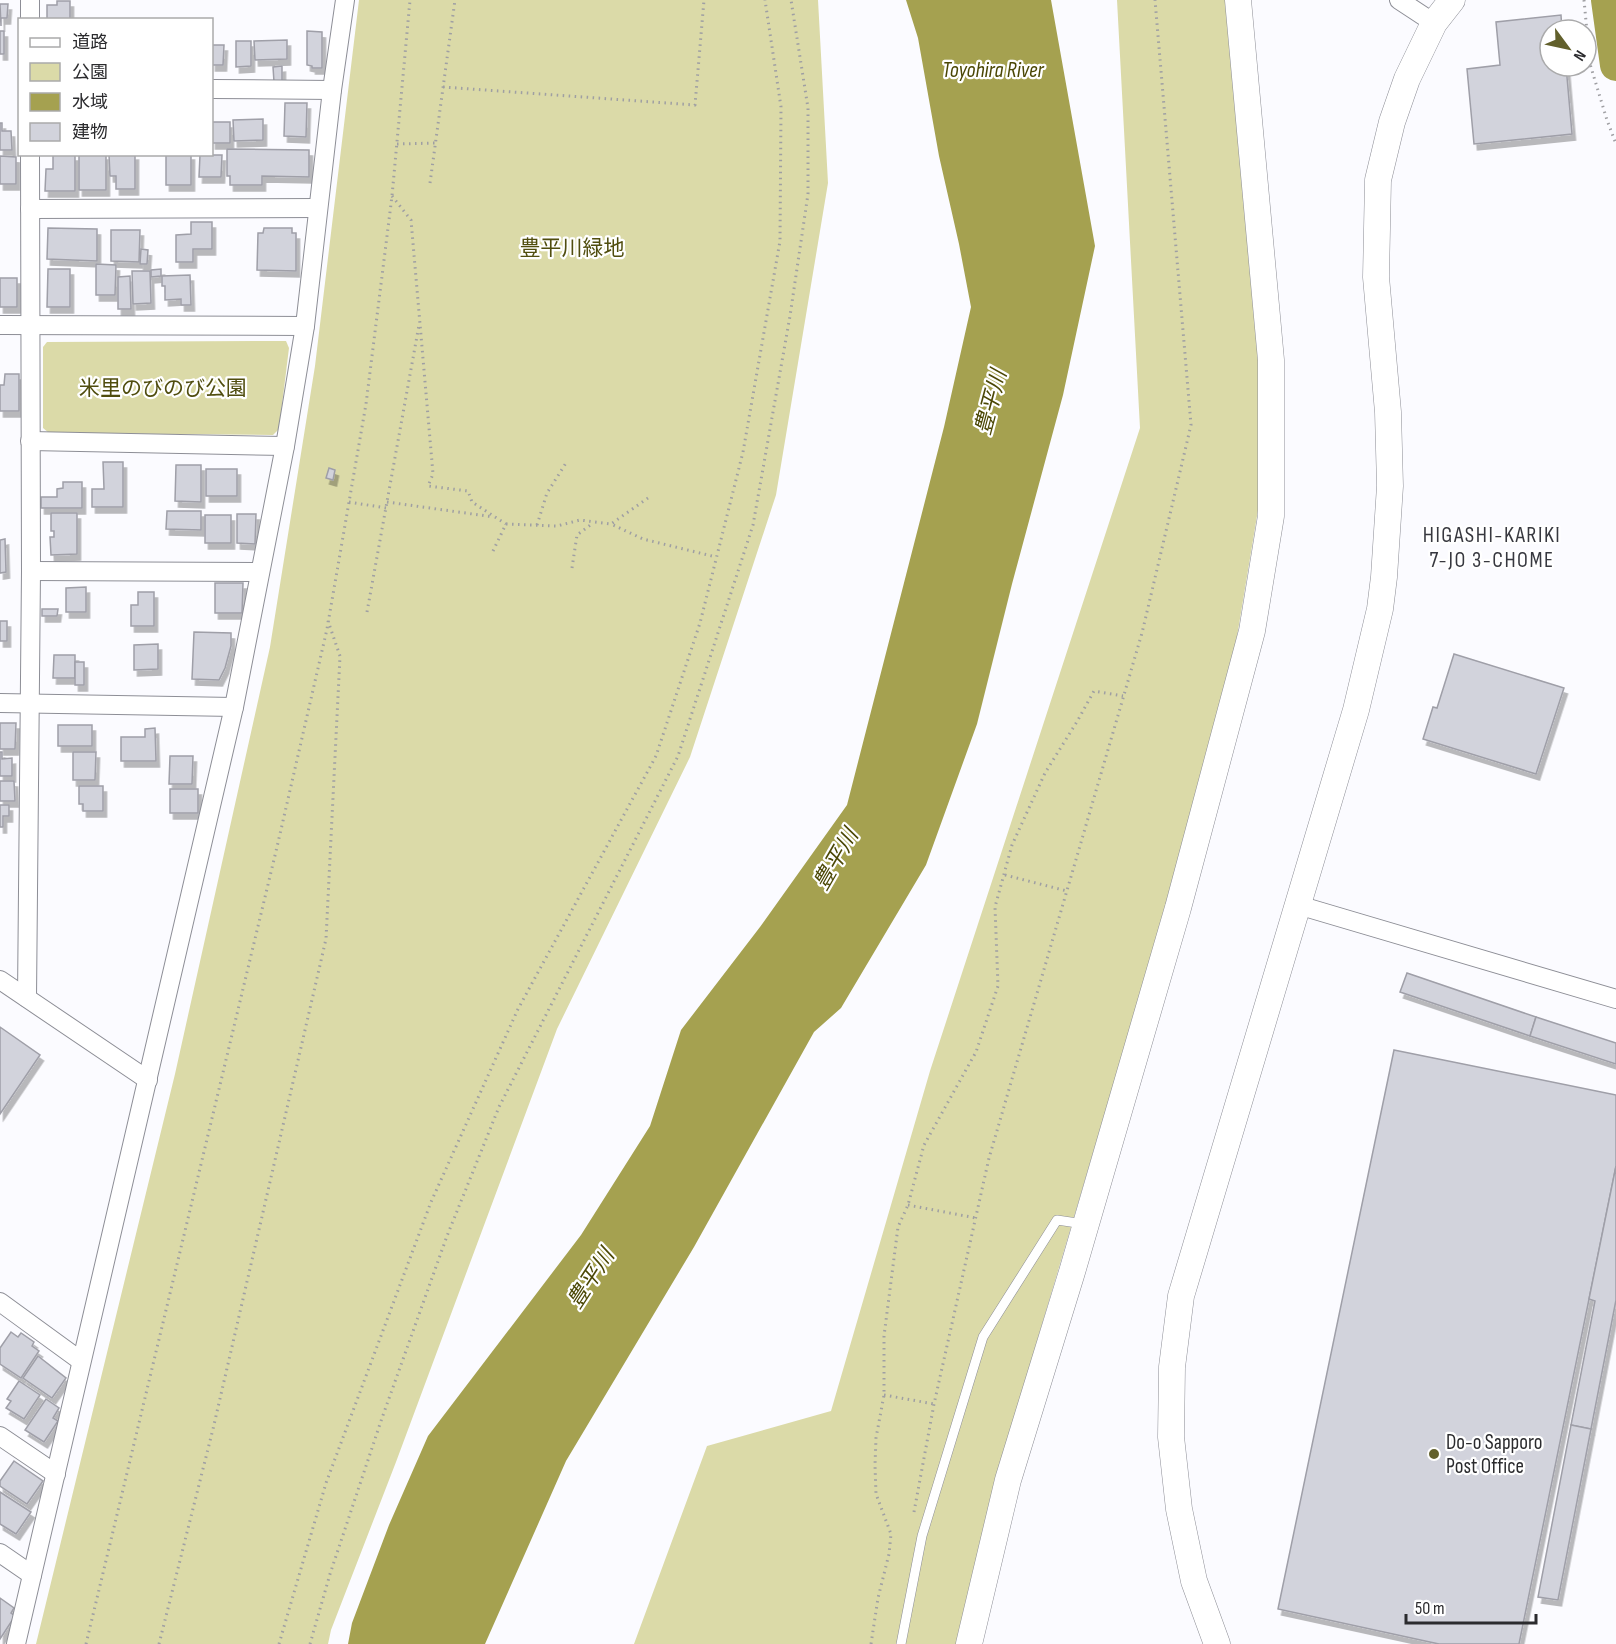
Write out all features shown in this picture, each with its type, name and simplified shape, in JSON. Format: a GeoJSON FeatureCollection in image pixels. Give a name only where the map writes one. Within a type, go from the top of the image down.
{"type":"FeatureCollection","features":[{"type":"Feature","properties":{"kind":"street"},"geometry":{"type":"LineString","coordinates":[[30,0],[30,18]]}},
{"type":"Feature","properties":{"kind":"street"},"geometry":{"type":"LineString","coordinates":[[16,1644],[234,707],[285,446],[304,326],[345,0]]}},
{"type":"Feature","properties":{"kind":"street"},"geometry":{"type":"LineString","coordinates":[[969,1644],[1008,1480],[1086,1224],[1178,908],[1249,643],[1271,516],[1271,360],[1238,0]]}},
{"type":"Feature","properties":{"kind":"street"},"geometry":{"type":"LineString","coordinates":[[1399,0],[1434,23]]}},
{"type":"Feature","properties":{"kind":"street"},"geometry":{"type":"LineString","coordinates":[[1217,1644],[1194,1581],[1179,1509],[1171,1437],[1172,1367],[1181,1296],[1356,710],[1380,609],[1390,486],[1388,412],[1376,277],[1378,180],[1392,122],[1407,79],[1434,23],[1452,0]]}},
{"type":"Feature","properties":{"kind":"street"},"geometry":{"type":"LineString","coordinates":[[213,89],[332,90]]}},
{"type":"Feature","properties":{"kind":"street"},"geometry":{"type":"LineString","coordinates":[[27,998],[31,571],[30,156]]}},
{"type":"Feature","properties":{"kind":"street"},"geometry":{"type":"LineString","coordinates":[[30,209],[318,208]]}},
{"type":"Feature","properties":{"kind":"street"},"geometry":{"type":"LineString","coordinates":[[0,325],[304,326]]}},
{"type":"Feature","properties":{"kind":"street"},"geometry":{"type":"LineString","coordinates":[[30,441],[285,446]]}},
{"type":"Feature","properties":{"kind":"street"},"geometry":{"type":"LineString","coordinates":[[31,571],[260,572]]}},
{"type":"Feature","properties":{"kind":"street"},"geometry":{"type":"LineString","coordinates":[[0,703],[234,707]]}},
{"type":"Feature","properties":{"kind":"street"},"geometry":{"type":"LineString","coordinates":[[1298,905],[1616,999]]}},
{"type":"Feature","properties":{"kind":"street"},"geometry":{"type":"LineString","coordinates":[[0,980],[148,1080]]}},
{"type":"Feature","properties":{"kind":"street"},"geometry":{"type":"LineString","coordinates":[[0,1302],[81,1360]]}},
{"type":"Feature","properties":{"kind":"street"},"geometry":{"type":"LineString","coordinates":[[0,1436],[56,1474]]}},
{"type":"Feature","properties":{"kind":"street"},"geometry":{"type":"LineString","coordinates":[[0,1553],[32,1575]]}},
{"type":"Feature","properties":{"kind":"lane"},"geometry":{"type":"LineString","coordinates":[[902,1644],[922,1536],[983,1337],[1058,1220],[1086,1224]]}},
{"type":"Feature","properties":{"kind":"path"},"geometry":{"type":"LineString","coordinates":[[86,1644],[277,847],[328,620],[366,404],[392,196],[410,0]]}},
{"type":"Feature","properties":{"kind":"path"},"geometry":{"type":"LineString","coordinates":[[430,183],[455,0]]}},
{"type":"Feature","properties":{"kind":"path"},"geometry":{"type":"LineString","coordinates":[[443,87],[695,105],[705,0]]}},
{"type":"Feature","properties":{"kind":"path"},"geometry":{"type":"LineString","coordinates":[[279,1644],[326,1483],[431,1202],[518,1008],[656,756],[700,623],[743,452],[780,241],[781,107],[765,0]]}},
{"type":"Feature","properties":{"kind":"path"},"geometry":{"type":"LineString","coordinates":[[310,1644],[330,1574],[382,1418],[456,1215],[499,1107],[678,756],[753,525],[788,327],[808,194],[808,108],[791,0]]}},
{"type":"Feature","properties":{"kind":"path"},"geometry":{"type":"LineString","coordinates":[[913,1518],[934,1404],[989,1158],[1142,633],[1191,424],[1155,0]]}},
{"type":"Feature","properties":{"kind":"path"},"geometry":{"type":"LineString","coordinates":[[1584,0],[1590,64],[1616,144]]}},
{"type":"Feature","properties":{"kind":"path"},"geometry":{"type":"LineString","coordinates":[[397,144],[436,143]]}},
{"type":"Feature","properties":{"kind":"path"},"geometry":{"type":"LineString","coordinates":[[392,196],[411,220],[433,474],[428,486],[468,491],[472,502],[506,524],[557,526],[580,520],[611,524],[643,539],[716,557]]}},
{"type":"Feature","properties":{"kind":"path"},"geometry":{"type":"LineString","coordinates":[[367,612],[420,320]]}},
{"type":"Feature","properties":{"kind":"path"},"geometry":{"type":"LineString","coordinates":[[537,525],[547,493],[566,462]]}},
{"type":"Feature","properties":{"kind":"path"},"geometry":{"type":"LineString","coordinates":[[611,524],[648,498]]}},
{"type":"Feature","properties":{"kind":"path"},"geometry":{"type":"LineString","coordinates":[[349,502],[386,508]]}},
{"type":"Feature","properties":{"kind":"path"},"geometry":{"type":"LineString","coordinates":[[387,502],[496,517]]}},
{"type":"Feature","properties":{"kind":"path"},"geometry":{"type":"LineString","coordinates":[[572,568],[577,536],[595,522]]}},
{"type":"Feature","properties":{"kind":"path"},"geometry":{"type":"LineString","coordinates":[[493,550],[506,524]]}},
{"type":"Feature","properties":{"kind":"path"},"geometry":{"type":"LineString","coordinates":[[159,1644],[213,1429],[326,939],[340,656],[328,620]]}},
{"type":"Feature","properties":{"kind":"path"},"geometry":{"type":"LineString","coordinates":[[871,1644],[891,1534],[876,1494],[875,1466],[876,1438],[884,1395],[884,1336],[898,1227],[908,1205],[924,1145],[976,1052],[998,986],[995,907],[1012,845],[1045,773],[1094,691],[1124,696]]}},
{"type":"Feature","properties":{"kind":"path"},"geometry":{"type":"LineString","coordinates":[[1005,875],[1066,891]]}},
{"type":"Feature","properties":{"kind":"path"},"geometry":{"type":"LineString","coordinates":[[908,1205],[976,1218]]}},
{"type":"Feature","properties":{"kind":"path"},"geometry":{"type":"LineString","coordinates":[[884,1395],[934,1404]]}},
{"type":"Feature","properties":{"kind":"green space","name":"豊平川緑地"},"geometry":{"type":"Polygon","coordinates":[[[359,0],[818,0],[828,183],[776,495],[690,757],[557,1029],[331,1630],[328,1644],[36,1644],[175,1074],[270,647],[315,366],[359,0]]]}},
{"type":"Feature","properties":{"kind":"green space"},"geometry":{"type":"Polygon","coordinates":[[[1117,0],[1226,0],[1258,324],[1258,510],[1229,685],[1171,891],[999,1469],[961,1644],[634,1644],[707,1446],[831,1411],[930,1071],[1140,428],[1117,0]]]}},
{"type":"Feature","properties":{"kind":"green space","name":"米里のびのび公園"},"geometry":{"type":"Polygon","coordinates":[[[286,341],[289,348],[279,429],[273,435],[49,433],[43,428],[43,347],[47,342],[286,341]]]}},
{"type":"Feature","properties":{"kind":"water","name":"Toyohira River"},"geometry":{"type":"Polygon","coordinates":[[[906,0],[1051,0],[1095,246],[1063,395],[977,724],[926,865],[841,1008],[814,1032],[694,1247],[566,1461],[485,1644],[348,1644],[352,1623],[389,1525],[428,1436],[581,1235],[650,1126],[681,1030],[760,927],[847,805],[944,427],[971,307],[939,156],[918,38],[906,0]]]}},
{"type":"Feature","properties":{"kind":"building"},"geometry":{"type":"Polygon","coordinates":[[[57,1],[70,1],[70,18],[47,18],[47,5],[57,5],[57,1]]]}},
{"type":"Feature","properties":{"kind":"building"},"geometry":{"type":"Polygon","coordinates":[[[0,4],[8,4],[7,18],[1,18],[1,26],[0,4]]]}},
{"type":"Feature","properties":{"kind":"building"},"geometry":{"type":"Polygon","coordinates":[[[1561,15],[1561,18],[1538,18],[1538,78],[1567,78],[1572,134],[1474,144],[1467,69],[1500,65],[1496,22],[1561,15]]]}},
{"type":"Feature","properties":{"kind":"building"},"geometry":{"type":"Polygon","coordinates":[[[0,31],[4,31],[4,54],[0,54],[0,31]]]}},
{"type":"Feature","properties":{"kind":"building"},"geometry":{"type":"Polygon","coordinates":[[[307,31],[322,32],[322,68],[312,68],[307,65],[307,31]]]}},
{"type":"Feature","properties":{"kind":"building"},"geometry":{"type":"Polygon","coordinates":[[[287,40],[287,59],[255,60],[254,41],[287,40]]]}},
{"type":"Feature","properties":{"kind":"building"},"geometry":{"type":"Polygon","coordinates":[[[236,41],[251,41],[251,66],[236,67],[236,41]]]}},
{"type":"Feature","properties":{"kind":"building"},"geometry":{"type":"Polygon","coordinates":[[[213,45],[224,45],[223,65],[213,65],[213,45]]]}},
{"type":"Feature","properties":{"kind":"building"},"geometry":{"type":"Polygon","coordinates":[[[282,66],[282,82],[274,82],[273,67],[282,66]]]}},
{"type":"Feature","properties":{"kind":"building"},"geometry":{"type":"Polygon","coordinates":[[[285,103],[307,103],[306,137],[284,136],[285,103]]]}},
{"type":"Feature","properties":{"kind":"building"},"geometry":{"type":"Polygon","coordinates":[[[263,119],[263,140],[234,141],[233,120],[263,119]]]}},
{"type":"Feature","properties":{"kind":"building"},"geometry":{"type":"Polygon","coordinates":[[[213,122],[230,122],[230,143],[213,143],[213,122]]]}},
{"type":"Feature","properties":{"kind":"building"},"geometry":{"type":"Polygon","coordinates":[[[0,123],[2,123],[2,131],[11,131],[12,150],[0,150],[0,123]]]}},
{"type":"Feature","properties":{"kind":"building"},"geometry":{"type":"Polygon","coordinates":[[[227,149],[309,150],[309,177],[262,176],[262,185],[230,185],[230,176],[227,176],[227,149]]]}},
{"type":"Feature","properties":{"kind":"building"},"geometry":{"type":"Polygon","coordinates":[[[222,155],[221,177],[199,177],[200,156],[222,155]]]}},
{"type":"Feature","properties":{"kind":"building"},"geometry":{"type":"Polygon","coordinates":[[[0,156],[16,157],[16,184],[0,184],[0,156]]]}},
{"type":"Feature","properties":{"kind":"building"},"geometry":{"type":"Polygon","coordinates":[[[53,156],[75,156],[75,191],[45,191],[46,169],[53,169],[53,156]]]}},
{"type":"Feature","properties":{"kind":"building"},"geometry":{"type":"Polygon","coordinates":[[[79,156],[106,156],[106,190],[79,190],[79,156]]]}},
{"type":"Feature","properties":{"kind":"building"},"geometry":{"type":"Polygon","coordinates":[[[109,156],[135,156],[135,189],[116,189],[116,176],[110,176],[109,156]]]}},
{"type":"Feature","properties":{"kind":"building"},"geometry":{"type":"Polygon","coordinates":[[[166,156],[191,156],[191,185],[166,185],[166,156]]]}},
{"type":"Feature","properties":{"kind":"building"},"geometry":{"type":"Polygon","coordinates":[[[191,222],[212,222],[212,249],[193,249],[193,262],[176,262],[176,235],[191,234],[191,222]]]}},
{"type":"Feature","properties":{"kind":"building"},"geometry":{"type":"Polygon","coordinates":[[[48,228],[97,229],[97,261],[47,259],[48,228]]]}},
{"type":"Feature","properties":{"kind":"building"},"geometry":{"type":"Polygon","coordinates":[[[264,228],[292,228],[292,233],[296,233],[296,271],[257,270],[258,233],[263,233],[264,228]]]}},
{"type":"Feature","properties":{"kind":"building"},"geometry":{"type":"Polygon","coordinates":[[[111,230],[140,230],[139,262],[111,261],[111,230]]]}},
{"type":"Feature","properties":{"kind":"building"},"geometry":{"type":"Polygon","coordinates":[[[141,249],[148,250],[147,264],[140,264],[141,249]]]}},
{"type":"Feature","properties":{"kind":"building"},"geometry":{"type":"Polygon","coordinates":[[[96,264],[116,265],[115,295],[96,295],[96,264]]]}},
{"type":"Feature","properties":{"kind":"building"},"geometry":{"type":"Polygon","coordinates":[[[48,269],[70,269],[70,307],[47,307],[48,269]]]}},
{"type":"Feature","properties":{"kind":"building"},"geometry":{"type":"Polygon","coordinates":[[[161,269],[161,276],[151,277],[151,270],[161,269]]]}},
{"type":"Feature","properties":{"kind":"building"},"geometry":{"type":"Polygon","coordinates":[[[132,271],[150,271],[151,303],[133,304],[132,271]]]}},
{"type":"Feature","properties":{"kind":"building"},"geometry":{"type":"Polygon","coordinates":[[[190,275],[191,305],[181,305],[181,299],[165,300],[162,276],[190,275]]]}},
{"type":"Feature","properties":{"kind":"building"},"geometry":{"type":"Polygon","coordinates":[[[130,276],[131,309],[118,309],[118,277],[130,276]]]}},
{"type":"Feature","properties":{"kind":"building"},"geometry":{"type":"Polygon","coordinates":[[[0,278],[17,278],[17,307],[0,307],[0,278]]]}},
{"type":"Feature","properties":{"kind":"building"},"geometry":{"type":"Polygon","coordinates":[[[5,374],[19,374],[19,411],[0,411],[0,385],[4,385],[5,374]]]}},
{"type":"Feature","properties":{"kind":"building"},"geometry":{"type":"Polygon","coordinates":[[[103,462],[123,462],[123,507],[92,507],[92,489],[104,489],[103,462]]]}},
{"type":"Feature","properties":{"kind":"building"},"geometry":{"type":"Polygon","coordinates":[[[176,465],[201,465],[201,502],[175,501],[176,465]]]}},
{"type":"Feature","properties":{"kind":"building"},"geometry":{"type":"Polygon","coordinates":[[[329,468],[335,470],[333,480],[326,478],[329,468]]]}},
{"type":"Feature","properties":{"kind":"building"},"geometry":{"type":"Polygon","coordinates":[[[206,469],[237,469],[237,496],[206,496],[206,469]]]}},
{"type":"Feature","properties":{"kind":"building"},"geometry":{"type":"Polygon","coordinates":[[[63,482],[82,482],[82,508],[41,508],[41,497],[57,497],[57,489],[63,488],[63,482]]]}},
{"type":"Feature","properties":{"kind":"building"},"geometry":{"type":"Polygon","coordinates":[[[167,511],[201,511],[201,530],[166,529],[167,511]]]}},
{"type":"Feature","properties":{"kind":"building"},"geometry":{"type":"Polygon","coordinates":[[[51,513],[77,513],[77,554],[51,555],[50,537],[54,537],[54,531],[51,531],[51,513]]]}},
{"type":"Feature","properties":{"kind":"building"},"geometry":{"type":"Polygon","coordinates":[[[237,514],[256,514],[255,544],[237,543],[237,514]]]}},
{"type":"Feature","properties":{"kind":"building"},"geometry":{"type":"Polygon","coordinates":[[[205,515],[231,515],[231,543],[205,543],[205,515]]]}},
{"type":"Feature","properties":{"kind":"building"},"geometry":{"type":"Polygon","coordinates":[[[5,539],[6,572],[0,573],[0,540],[5,539]]]}},
{"type":"Feature","properties":{"kind":"building"},"geometry":{"type":"Polygon","coordinates":[[[215,583],[243,583],[242,613],[215,613],[215,583]]]}},
{"type":"Feature","properties":{"kind":"building"},"geometry":{"type":"Polygon","coordinates":[[[86,587],[86,612],[66,612],[66,588],[86,587]]]}},
{"type":"Feature","properties":{"kind":"building"},"geometry":{"type":"Polygon","coordinates":[[[138,592],[154,592],[154,626],[131,626],[131,605],[138,605],[138,592]]]}},
{"type":"Feature","properties":{"kind":"building"},"geometry":{"type":"Polygon","coordinates":[[[42,609],[58,609],[57,616],[42,616],[42,609]]]}},
{"type":"Feature","properties":{"kind":"building"},"geometry":{"type":"Polygon","coordinates":[[[0,621],[7,621],[7,641],[0,641],[0,621]]]}},
{"type":"Feature","properties":{"kind":"building"},"geometry":{"type":"Polygon","coordinates":[[[194,632],[231,633],[231,646],[219,680],[192,679],[194,632]]]}},
{"type":"Feature","properties":{"kind":"building"},"geometry":{"type":"Polygon","coordinates":[[[158,644],[158,669],[134,670],[134,645],[158,644]]]}},
{"type":"Feature","properties":{"kind":"building"},"geometry":{"type":"Polygon","coordinates":[[[1454,654],[1564,688],[1536,774],[1423,739],[1433,707],[1437,708],[1454,654]]]}},
{"type":"Feature","properties":{"kind":"building"},"geometry":{"type":"Polygon","coordinates":[[[54,655],[75,655],[75,678],[53,678],[54,655]]]}},
{"type":"Feature","properties":{"kind":"building"},"geometry":{"type":"Polygon","coordinates":[[[75,662],[84,662],[84,685],[75,685],[75,662]]]}},
{"type":"Feature","properties":{"kind":"building"},"geometry":{"type":"Polygon","coordinates":[[[0,723],[16,723],[15,749],[0,749],[0,723]]]}},
{"type":"Feature","properties":{"kind":"building"},"geometry":{"type":"Polygon","coordinates":[[[58,725],[92,725],[92,746],[58,746],[58,725]]]}},
{"type":"Feature","properties":{"kind":"building"},"geometry":{"type":"Polygon","coordinates":[[[155,728],[156,761],[121,761],[121,737],[145,737],[145,729],[155,728]]]}},
{"type":"Feature","properties":{"kind":"building"},"geometry":{"type":"Polygon","coordinates":[[[0,752],[2,752],[2,759],[12,758],[12,776],[0,776],[0,752]]]}},
{"type":"Feature","properties":{"kind":"building"},"geometry":{"type":"Polygon","coordinates":[[[73,752],[96,752],[95,780],[73,780],[73,752]]]}},
{"type":"Feature","properties":{"kind":"building"},"geometry":{"type":"Polygon","coordinates":[[[170,756],[193,756],[192,784],[169,784],[170,756]]]}},
{"type":"Feature","properties":{"kind":"building"},"geometry":{"type":"Polygon","coordinates":[[[0,781],[14,781],[15,801],[0,801],[0,781]]]}},
{"type":"Feature","properties":{"kind":"building"},"geometry":{"type":"Polygon","coordinates":[[[79,786],[103,786],[103,811],[83,811],[83,804],[79,804],[79,786]]]}},
{"type":"Feature","properties":{"kind":"building"},"geometry":{"type":"Polygon","coordinates":[[[170,789],[198,789],[198,813],[170,813],[170,789]]]}},
{"type":"Feature","properties":{"kind":"building"},"geometry":{"type":"Polygon","coordinates":[[[0,805],[9,805],[9,816],[3,816],[3,827],[0,827],[0,805]]]}},
{"type":"Feature","properties":{"kind":"building"},"geometry":{"type":"Polygon","coordinates":[[[1407,973],[1536,1017],[1530,1036],[1400,992],[1407,973]]]}},
{"type":"Feature","properties":{"kind":"building"},"geometry":{"type":"Polygon","coordinates":[[[1536,1017],[1616,1043],[1616,1064],[1530,1036],[1536,1017]]]}},
{"type":"Feature","properties":{"kind":"building"},"geometry":{"type":"Polygon","coordinates":[[[0,1027],[40,1055],[0,1114],[0,1027]]]}},
{"type":"Feature","properties":{"kind":"building","name":"Do-o Sapporo Post Office"},"geometry":{"type":"Polygon","coordinates":[[[1394,1050],[1616,1095],[1616,1166],[1519,1644],[1439,1644],[1278,1609],[1394,1050]]]}},
{"type":"Feature","properties":{"kind":"building"},"geometry":{"type":"Polygon","coordinates":[[[1616,1166],[1616,1300],[1591,1429],[1571,1425],[1595,1301],[1589,1299],[1616,1166]]]}},
{"type":"Feature","properties":{"kind":"building"},"geometry":{"type":"Polygon","coordinates":[[[11,1332],[18,1337],[21,1333],[34,1342],[32,1346],[39,1351],[21,1378],[0,1364],[0,1348],[11,1332]]]}},
{"type":"Feature","properties":{"kind":"building"},"geometry":{"type":"Polygon","coordinates":[[[38,1356],[66,1378],[52,1398],[23,1378],[38,1356]]]}},
{"type":"Feature","properties":{"kind":"building"},"geometry":{"type":"Polygon","coordinates":[[[19,1381],[40,1395],[24,1419],[6,1408],[11,1401],[7,1399],[19,1381]]]}},
{"type":"Feature","properties":{"kind":"building"},"geometry":{"type":"Polygon","coordinates":[[[46,1399],[59,1408],[53,1418],[58,1421],[44,1442],[25,1430],[46,1399]]]}},
{"type":"Feature","properties":{"kind":"building"},"geometry":{"type":"Polygon","coordinates":[[[1571,1425],[1591,1429],[1558,1600],[1538,1597],[1571,1425]]]}},
{"type":"Feature","properties":{"kind":"building"},"geometry":{"type":"Polygon","coordinates":[[[14,1461],[43,1481],[27,1504],[0,1486],[0,1481],[14,1461]]]}},
{"type":"Feature","properties":{"kind":"building"},"geometry":{"type":"Polygon","coordinates":[[[0,1492],[31,1512],[16,1534],[0,1524],[0,1492]]]}},
{"type":"Feature","properties":{"kind":"building"},"geometry":{"type":"Polygon","coordinates":[[[0,1598],[14,1608],[11,1613],[15,1616],[0,1639],[0,1598]]]}},
{"type":"Feature","properties":{"kind":"waterway"},"geometry":{"type":"LineString","coordinates":[[1607,0],[1616,65]]}},
{"type":"Feature","properties":{"kind":"place","name":"Do-o Sapporo Post Office"},"geometry":{"type":"Point","coordinates":[1434,1454]}},
{"type":"Feature","properties":{"kind":"district","name":"HIGASHI-KARIKI 7-JO 3-CHOME"},"geometry":{"type":"Point","coordinates":[1492,546]}},
{"type":"Feature","properties":{"kind":"water label","name":"豊平川"},"geometry":{"type":"Point","coordinates":[990,402]}},
{"type":"Feature","properties":{"kind":"water label","name":"豊平川"},"geometry":{"type":"Point","coordinates":[835,859]}},
{"type":"Feature","properties":{"kind":"water label","name":"豊平川"},"geometry":{"type":"Point","coordinates":[590,1278]}}]}
